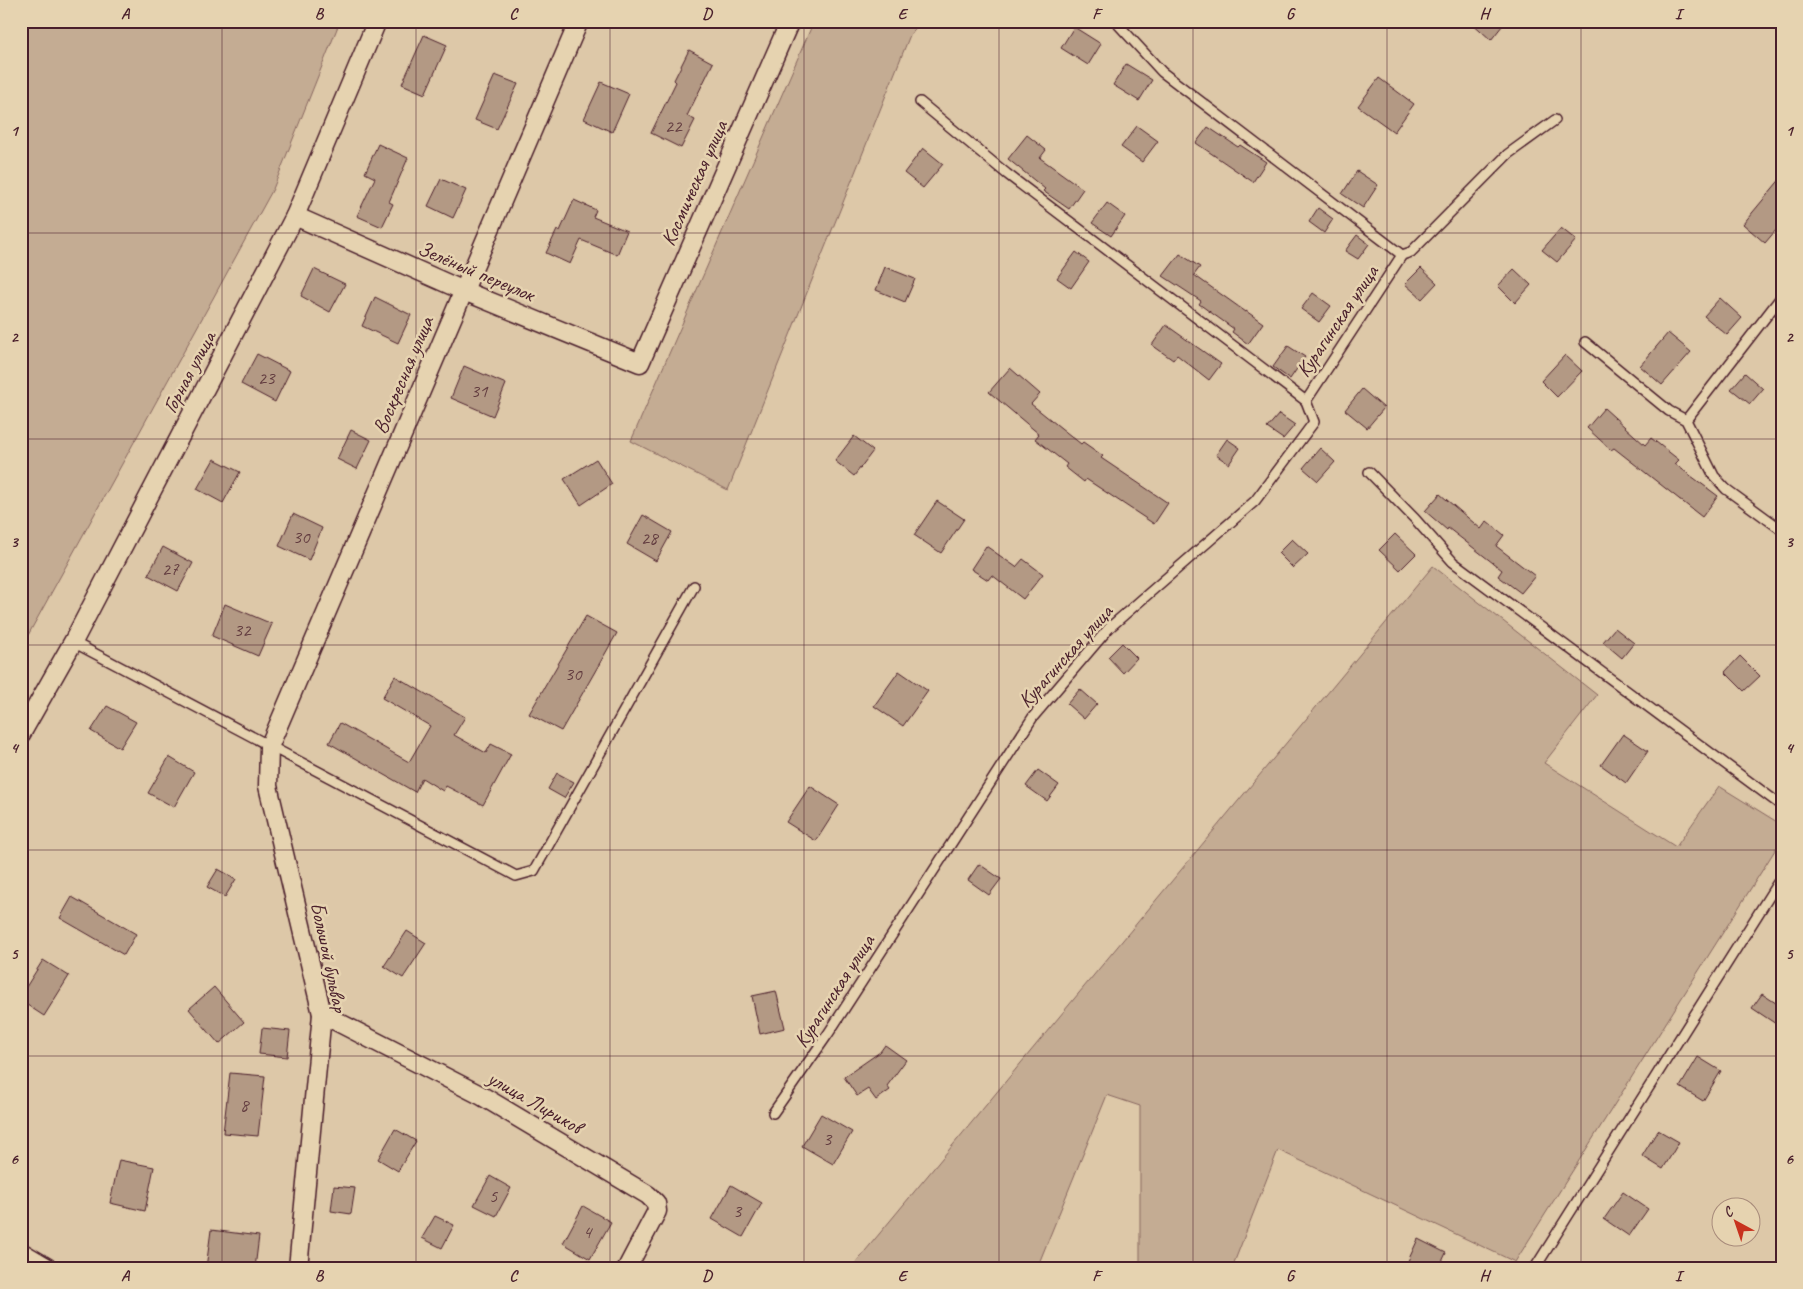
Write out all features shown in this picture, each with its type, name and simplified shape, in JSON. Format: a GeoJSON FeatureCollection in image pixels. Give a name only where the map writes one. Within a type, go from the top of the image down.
{"type":"FeatureCollection","features":[{"type":"Feature","properties":{"kind":"street","name":"Горная улица"},"geometry":{"type":"LineString","coordinates":[[21,734],[73,642],[295,216],[377,21]]}},
{"type":"Feature","properties":{"kind":"street","name":"Воскресная улица"},"geometry":{"type":"LineString","coordinates":[[269,747],[580,21]]}},
{"type":"Feature","properties":{"kind":"street","name":"Космическая улица"},"geometry":{"type":"LineString","coordinates":[[640,364],[790,21]]}},
{"type":"Feature","properties":{"kind":"street","name":"Зелёный переулок"},"geometry":{"type":"LineString","coordinates":[[295,216],[464,291],[640,364]]}},
{"type":"Feature","properties":{"kind":"street","name":"Большой бульвар"},"geometry":{"type":"LineString","coordinates":[[269,747],[268,786],[322,1014],[298,1268]]}},
{"type":"Feature","properties":{"kind":"street","name":"улица Лириков"},"geometry":{"type":"LineString","coordinates":[[322,1014],[482,1096],[648,1194],[656,1203],[657,1211],[627,1268]]}},
{"type":"Feature","properties":{"kind":"street"},"geometry":{"type":"LineString","coordinates":[[21,1252],[48,1268]]}},
{"type":"Feature","properties":{"kind":"lane"},"geometry":{"type":"LineString","coordinates":[[1114,21],[1162,72],[1402,255],[1411,252],[1508,154],[1555,120]]}},
{"type":"Feature","properties":{"kind":"lane"},"geometry":{"type":"LineString","coordinates":[[920,102],[1007,174],[1306,401]]}},
{"type":"Feature","properties":{"kind":"lane","name":"Курагинская улица"},"geometry":{"type":"LineString","coordinates":[[772,1113],[828,1034],[1032,716],[1109,628],[1255,500],[1314,422],[1306,401],[1402,255]]}},
{"type":"Feature","properties":{"kind":"lane"},"geometry":{"type":"LineString","coordinates":[[1686,420],[1782,296]]}},
{"type":"Feature","properties":{"kind":"lane"},"geometry":{"type":"LineString","coordinates":[[1585,342],[1669,411],[1686,420],[1714,476],[1726,489],[1782,530]]}},
{"type":"Feature","properties":{"kind":"lane"},"geometry":{"type":"LineString","coordinates":[[1369,472],[1415,519],[1453,562],[1782,806]]}},
{"type":"Feature","properties":{"kind":"lane"},"geometry":{"type":"LineString","coordinates":[[73,642],[516,876],[534,871],[694,586]]}},
{"type":"Feature","properties":{"kind":"lane"},"geometry":{"type":"LineString","coordinates":[[1535,1268],[1782,876]]}},
{"type":"Feature","properties":{"kind":"shaded area"},"geometry":{"type":"Polygon","coordinates":[[[21,21],[340,21],[273,189],[21,648],[21,21]]]}},
{"type":"Feature","properties":{"kind":"shaded area"},"geometry":{"type":"Polygon","coordinates":[[[814,21],[921,21],[910,35],[728,490],[631,441],[814,21]]]}},
{"type":"Feature","properties":{"kind":"shaded area"},"geometry":{"type":"Polygon","coordinates":[[[1433,566],[1597,695],[1544,763],[1676,847],[1719,786],[1782,825],[1782,839],[1515,1262],[1278,1150],[1232,1268],[1140,1268],[1140,1106],[1107,1095],[1037,1268],[851,1268],[1433,566]]]}},
{"type":"Feature","properties":{"kind":"building"},"geometry":{"type":"Polygon","coordinates":[[[1470,21],[1506,21],[1491,40],[1470,21]]]}},
{"type":"Feature","properties":{"kind":"building"},"geometry":{"type":"Polygon","coordinates":[[[1074,27],[1101,44],[1088,65],[1061,48],[1074,27]]]}},
{"type":"Feature","properties":{"kind":"building"},"geometry":{"type":"Polygon","coordinates":[[[424,35],[447,45],[425,94],[402,84],[424,35]]]}},
{"type":"Feature","properties":{"kind":"building"},"geometry":{"type":"Polygon","coordinates":[[[689,50],[713,63],[687,116],[695,120],[681,148],[651,133],[676,82],[674,80],[689,50]]]}},
{"type":"Feature","properties":{"kind":"building"},"geometry":{"type":"Polygon","coordinates":[[[1126,64],[1152,80],[1139,101],[1113,85],[1126,64]]]}},
{"type":"Feature","properties":{"kind":"building"},"geometry":{"type":"Polygon","coordinates":[[[495,75],[518,84],[497,129],[475,120],[495,75]]]}},
{"type":"Feature","properties":{"kind":"building"},"geometry":{"type":"Polygon","coordinates":[[[1379,78],[1414,104],[1394,132],[1358,106],[1379,78]]]}},
{"type":"Feature","properties":{"kind":"building"},"geometry":{"type":"Polygon","coordinates":[[[601,82],[629,94],[612,132],[584,119],[601,82]]]}},
{"type":"Feature","properties":{"kind":"building"},"geometry":{"type":"Polygon","coordinates":[[[1137,126],[1158,141],[1142,162],[1121,147],[1137,126]]]}},
{"type":"Feature","properties":{"kind":"building"},"geometry":{"type":"Polygon","coordinates":[[[1208,127],[1238,147],[1240,145],[1266,162],[1253,182],[1196,143],[1208,127]]]}},
{"type":"Feature","properties":{"kind":"building"},"geometry":{"type":"Polygon","coordinates":[[[1027,135],[1046,150],[1040,158],[1083,189],[1069,209],[1043,191],[1045,189],[1008,159],[1027,135]]]}},
{"type":"Feature","properties":{"kind":"building"},"geometry":{"type":"Polygon","coordinates":[[[378,144],[408,158],[389,202],[393,204],[382,227],[357,216],[375,178],[365,173],[378,144]]]}},
{"type":"Feature","properties":{"kind":"building"},"geometry":{"type":"Polygon","coordinates":[[[923,148],[943,164],[923,188],[904,173],[923,148]]]}},
{"type":"Feature","properties":{"kind":"building"},"geometry":{"type":"Polygon","coordinates":[[[1357,171],[1378,185],[1363,208],[1342,194],[1357,171]]]}},
{"type":"Feature","properties":{"kind":"building"},"geometry":{"type":"Polygon","coordinates":[[[1782,177],[1782,223],[1765,243],[1743,224],[1782,177]]]}},
{"type":"Feature","properties":{"kind":"building"},"geometry":{"type":"Polygon","coordinates":[[[441,179],[466,190],[453,218],[428,206],[441,179]]]}},
{"type":"Feature","properties":{"kind":"building"},"geometry":{"type":"Polygon","coordinates":[[[574,200],[596,210],[593,217],[627,231],[617,255],[581,240],[570,264],[546,253],[557,230],[560,231],[574,200]]]}},
{"type":"Feature","properties":{"kind":"building"},"geometry":{"type":"Polygon","coordinates":[[[1107,203],[1125,216],[1111,236],[1092,223],[1107,203]]]}},
{"type":"Feature","properties":{"kind":"building"},"geometry":{"type":"Polygon","coordinates":[[[1318,208],[1333,219],[1324,233],[1309,222],[1318,208]]]}},
{"type":"Feature","properties":{"kind":"building"},"geometry":{"type":"Polygon","coordinates":[[[1561,228],[1576,240],[1557,262],[1542,250],[1561,228]]]}},
{"type":"Feature","properties":{"kind":"building"},"geometry":{"type":"Polygon","coordinates":[[[1357,235],[1369,244],[1358,259],[1345,251],[1357,235]]]}},
{"type":"Feature","properties":{"kind":"building"},"geometry":{"type":"Polygon","coordinates":[[[1076,252],[1089,262],[1071,288],[1057,278],[1076,252]]]}},
{"type":"Feature","properties":{"kind":"building"},"geometry":{"type":"Polygon","coordinates":[[[1180,254],[1200,267],[1194,275],[1263,323],[1248,344],[1232,332],[1234,329],[1199,304],[1201,301],[1163,276],[1180,254]]]}},
{"type":"Feature","properties":{"kind":"building"},"geometry":{"type":"Polygon","coordinates":[[[885,267],[915,279],[905,302],[876,290],[885,267]]]}},
{"type":"Feature","properties":{"kind":"building"},"geometry":{"type":"Polygon","coordinates":[[[1421,268],[1437,283],[1422,299],[1405,284],[1421,268]]]}},
{"type":"Feature","properties":{"kind":"building"},"geometry":{"type":"Polygon","coordinates":[[[314,269],[345,284],[330,312],[301,296],[314,269]]]}},
{"type":"Feature","properties":{"kind":"building"},"geometry":{"type":"Polygon","coordinates":[[[1514,269],[1531,285],[1515,303],[1498,286],[1514,269]]]}},
{"type":"Feature","properties":{"kind":"building"},"geometry":{"type":"Polygon","coordinates":[[[1313,293],[1331,306],[1319,322],[1301,309],[1313,293]]]}},
{"type":"Feature","properties":{"kind":"building"},"geometry":{"type":"Polygon","coordinates":[[[375,297],[411,315],[398,343],[362,326],[375,297]]]}},
{"type":"Feature","properties":{"kind":"building"},"geometry":{"type":"Polygon","coordinates":[[[1720,298],[1742,318],[1727,335],[1704,316],[1720,298]]]}},
{"type":"Feature","properties":{"kind":"building"},"geometry":{"type":"Polygon","coordinates":[[[1166,325],[1221,364],[1209,380],[1177,355],[1173,360],[1152,345],[1166,325]]]}},
{"type":"Feature","properties":{"kind":"building"},"geometry":{"type":"Polygon","coordinates":[[[1668,333],[1691,352],[1662,385],[1640,366],[1668,333]]]}},
{"type":"Feature","properties":{"kind":"building"},"geometry":{"type":"Polygon","coordinates":[[[1288,346],[1305,357],[1290,379],[1273,367],[1288,346]]]}},
{"type":"Feature","properties":{"kind":"building"},"geometry":{"type":"Polygon","coordinates":[[[257,354],[290,371],[275,402],[241,384],[257,354]]]}},
{"type":"Feature","properties":{"kind":"building"},"geometry":{"type":"Polygon","coordinates":[[[1565,355],[1582,371],[1557,397],[1541,381],[1565,355]]]}},
{"type":"Feature","properties":{"kind":"building"},"geometry":{"type":"Polygon","coordinates":[[[464,366],[506,384],[493,416],[451,398],[464,366]]]}},
{"type":"Feature","properties":{"kind":"building"},"geometry":{"type":"Polygon","coordinates":[[[1010,368],[1040,394],[1031,404],[1081,444],[1083,442],[1103,456],[1101,458],[1168,503],[1154,524],[1086,479],[1084,482],[1065,467],[1067,464],[1035,439],[1039,434],[989,392],[1010,368]]]}},
{"type":"Feature","properties":{"kind":"building"},"geometry":{"type":"Polygon","coordinates":[[[1745,373],[1763,389],[1750,404],[1731,389],[1745,373]]]}},
{"type":"Feature","properties":{"kind":"building"},"geometry":{"type":"Polygon","coordinates":[[[1362,389],[1384,408],[1367,428],[1345,410],[1362,389]]]}},
{"type":"Feature","properties":{"kind":"building"},"geometry":{"type":"Polygon","coordinates":[[[1604,408],[1645,445],[1651,438],[1679,460],[1675,464],[1718,496],[1702,517],[1614,448],[1611,450],[1587,428],[1604,408]]]}},
{"type":"Feature","properties":{"kind":"building"},"geometry":{"type":"Polygon","coordinates":[[[1279,414],[1295,425],[1283,439],[1267,428],[1279,414]]]}},
{"type":"Feature","properties":{"kind":"building"},"geometry":{"type":"Polygon","coordinates":[[[351,430],[371,440],[357,469],[337,459],[351,430]]]}},
{"type":"Feature","properties":{"kind":"building"},"geometry":{"type":"Polygon","coordinates":[[[854,436],[873,451],[854,476],[835,461],[854,436]]]}},
{"type":"Feature","properties":{"kind":"building"},"geometry":{"type":"Polygon","coordinates":[[[1227,439],[1240,448],[1229,464],[1216,455],[1227,439]]]}},
{"type":"Feature","properties":{"kind":"building"},"geometry":{"type":"Polygon","coordinates":[[[1320,448],[1335,462],[1318,481],[1303,468],[1320,448]]]}},
{"type":"Feature","properties":{"kind":"building"},"geometry":{"type":"Polygon","coordinates":[[[214,459],[240,472],[223,503],[197,489],[214,459]]]}},
{"type":"Feature","properties":{"kind":"building"},"geometry":{"type":"Polygon","coordinates":[[[596,459],[612,484],[581,505],[564,479],[596,459]]]}},
{"type":"Feature","properties":{"kind":"building"},"geometry":{"type":"Polygon","coordinates":[[[1440,494],[1481,529],[1487,521],[1504,535],[1496,546],[1535,576],[1521,593],[1498,576],[1502,570],[1448,528],[1447,530],[1425,511],[1440,494]]]}},
{"type":"Feature","properties":{"kind":"building"},"geometry":{"type":"Polygon","coordinates":[[[937,501],[964,519],[941,553],[914,535],[937,501]]]}},
{"type":"Feature","properties":{"kind":"building"},"geometry":{"type":"Polygon","coordinates":[[[293,514],[322,528],[309,560],[279,546],[293,514]]]}},
{"type":"Feature","properties":{"kind":"building"},"geometry":{"type":"Polygon","coordinates":[[[643,515],[672,532],[656,561],[627,544],[643,515]]]}},
{"type":"Feature","properties":{"kind":"building"},"geometry":{"type":"Polygon","coordinates":[[[1395,534],[1416,554],[1400,570],[1379,550],[1395,534]]]}},
{"type":"Feature","properties":{"kind":"building"},"geometry":{"type":"Polygon","coordinates":[[[1292,539],[1308,554],[1293,568],[1278,553],[1292,539]]]}},
{"type":"Feature","properties":{"kind":"building"},"geometry":{"type":"Polygon","coordinates":[[[986,546],[1016,567],[1023,559],[1043,574],[1023,599],[992,575],[988,580],[971,569],[986,546]]]}},
{"type":"Feature","properties":{"kind":"building"},"geometry":{"type":"Polygon","coordinates":[[[163,547],[193,563],[178,591],[148,575],[163,547]]]}},
{"type":"Feature","properties":{"kind":"building"},"geometry":{"type":"Polygon","coordinates":[[[225,604],[272,624],[258,656],[212,636],[225,604]]]}},
{"type":"Feature","properties":{"kind":"building"},"geometry":{"type":"Polygon","coordinates":[[[586,616],[617,633],[561,731],[529,714],[586,616]]]}},
{"type":"Feature","properties":{"kind":"building"},"geometry":{"type":"Polygon","coordinates":[[[1615,628],[1634,643],[1622,658],[1603,642],[1615,628]]]}},
{"type":"Feature","properties":{"kind":"building"},"geometry":{"type":"Polygon","coordinates":[[[1122,643],[1137,658],[1123,673],[1108,657],[1122,643]]]}},
{"type":"Feature","properties":{"kind":"building"},"geometry":{"type":"Polygon","coordinates":[[[1740,656],[1760,676],[1744,691],[1725,672],[1740,656]]]}},
{"type":"Feature","properties":{"kind":"building"},"geometry":{"type":"Polygon","coordinates":[[[899,671],[928,691],[903,726],[874,706],[899,671]]]}},
{"type":"Feature","properties":{"kind":"building"},"geometry":{"type":"Polygon","coordinates":[[[395,676],[465,717],[454,735],[486,753],[491,744],[511,754],[483,805],[446,786],[443,791],[422,778],[415,792],[329,743],[340,723],[409,762],[430,726],[382,698],[395,676]]]}},
{"type":"Feature","properties":{"kind":"building"},"geometry":{"type":"Polygon","coordinates":[[[1080,689],[1097,704],[1084,719],[1067,704],[1080,689]]]}},
{"type":"Feature","properties":{"kind":"building"},"geometry":{"type":"Polygon","coordinates":[[[107,706],[136,722],[120,748],[91,731],[107,706]]]}},
{"type":"Feature","properties":{"kind":"building"},"geometry":{"type":"Polygon","coordinates":[[[1623,734],[1648,751],[1626,783],[1601,765],[1623,734]]]}},
{"type":"Feature","properties":{"kind":"building"},"geometry":{"type":"Polygon","coordinates":[[[169,757],[194,772],[174,807],[148,793],[169,757]]]}},
{"type":"Feature","properties":{"kind":"building"},"geometry":{"type":"Polygon","coordinates":[[[1038,770],[1059,785],[1047,801],[1026,786],[1038,770]]]}},
{"type":"Feature","properties":{"kind":"building"},"geometry":{"type":"Polygon","coordinates":[[[557,773],[574,782],[564,798],[548,789],[557,773]]]}},
{"type":"Feature","properties":{"kind":"building"},"geometry":{"type":"Polygon","coordinates":[[[810,786],[839,805],[816,841],[786,822],[810,786]]]}},
{"type":"Feature","properties":{"kind":"building"},"geometry":{"type":"Polygon","coordinates":[[[979,864],[1001,879],[989,895],[968,880],[979,864]]]}},
{"type":"Feature","properties":{"kind":"building"},"geometry":{"type":"Polygon","coordinates":[[[218,869],[236,879],[225,897],[207,887],[218,869]]]}},
{"type":"Feature","properties":{"kind":"building"},"geometry":{"type":"Polygon","coordinates":[[[72,897],[136,934],[124,955],[60,918],[72,897]]]}},
{"type":"Feature","properties":{"kind":"building"},"geometry":{"type":"Polygon","coordinates":[[[407,931],[426,943],[403,978],[384,966],[407,931]]]}},
{"type":"Feature","properties":{"kind":"building"},"geometry":{"type":"Polygon","coordinates":[[[43,960],[69,976],[44,1016],[21,1001],[21,995],[43,960]]]}},
{"type":"Feature","properties":{"kind":"building"},"geometry":{"type":"Polygon","coordinates":[[[214,987],[244,1022],[219,1044],[189,1009],[214,987]]]}},
{"type":"Feature","properties":{"kind":"building"},"geometry":{"type":"Polygon","coordinates":[[[776,991],[785,1028],[760,1034],[752,996],[776,991]]]}},
{"type":"Feature","properties":{"kind":"building"},"geometry":{"type":"Polygon","coordinates":[[[1762,994],[1782,1007],[1782,1016],[1776,1024],[1752,1008],[1762,994]]]}},
{"type":"Feature","properties":{"kind":"building"},"geometry":{"type":"Polygon","coordinates":[[[262,1028],[290,1031],[287,1057],[259,1054],[262,1028]]]}},
{"type":"Feature","properties":{"kind":"building"},"geometry":{"type":"Polygon","coordinates":[[[885,1045],[906,1060],[887,1086],[890,1090],[876,1100],[868,1089],[857,1096],[844,1077],[880,1052],[885,1045]]]}},
{"type":"Feature","properties":{"kind":"building"},"geometry":{"type":"Polygon","coordinates":[[[1698,1057],[1721,1071],[1703,1101],[1680,1087],[1698,1057]]]}},
{"type":"Feature","properties":{"kind":"building"},"geometry":{"type":"Polygon","coordinates":[[[230,1073],[265,1076],[258,1136],[223,1133],[230,1073]]]}},
{"type":"Feature","properties":{"kind":"building"},"geometry":{"type":"Polygon","coordinates":[[[821,1114],[852,1132],[833,1164],[802,1146],[821,1114]]]}},
{"type":"Feature","properties":{"kind":"building"},"geometry":{"type":"Polygon","coordinates":[[[395,1129],[416,1141],[398,1171],[378,1159],[395,1129]]]}},
{"type":"Feature","properties":{"kind":"building"},"geometry":{"type":"Polygon","coordinates":[[[1658,1130],[1679,1142],[1663,1169],[1642,1156],[1658,1130]]]}},
{"type":"Feature","properties":{"kind":"building"},"geometry":{"type":"Polygon","coordinates":[[[119,1160],[154,1167],[145,1211],[110,1203],[119,1160]]]}},
{"type":"Feature","properties":{"kind":"building"},"geometry":{"type":"Polygon","coordinates":[[[490,1176],[511,1188],[496,1216],[474,1205],[490,1176]]]}},
{"type":"Feature","properties":{"kind":"building"},"geometry":{"type":"Polygon","coordinates":[[[731,1185],[762,1203],[743,1237],[712,1219],[731,1185]]]}},
{"type":"Feature","properties":{"kind":"building"},"geometry":{"type":"Polygon","coordinates":[[[334,1186],[355,1188],[351,1214],[331,1211],[334,1186]]]}},
{"type":"Feature","properties":{"kind":"building"},"geometry":{"type":"Polygon","coordinates":[[[1623,1192],[1648,1209],[1629,1236],[1604,1219],[1623,1192]]]}},
{"type":"Feature","properties":{"kind":"building"},"geometry":{"type":"Polygon","coordinates":[[[583,1206],[611,1222],[590,1259],[563,1243],[583,1206]]]}},
{"type":"Feature","properties":{"kind":"building"},"geometry":{"type":"Polygon","coordinates":[[[435,1216],[454,1225],[442,1248],[422,1238],[435,1216]]]}},
{"type":"Feature","properties":{"kind":"building"},"geometry":{"type":"Polygon","coordinates":[[[211,1230],[259,1236],[255,1268],[206,1268],[211,1230]]]}},
{"type":"Feature","properties":{"kind":"building"},"geometry":{"type":"Polygon","coordinates":[[[1418,1239],[1446,1253],[1439,1268],[1421,1268],[1408,1261],[1418,1239]]]}}]}
